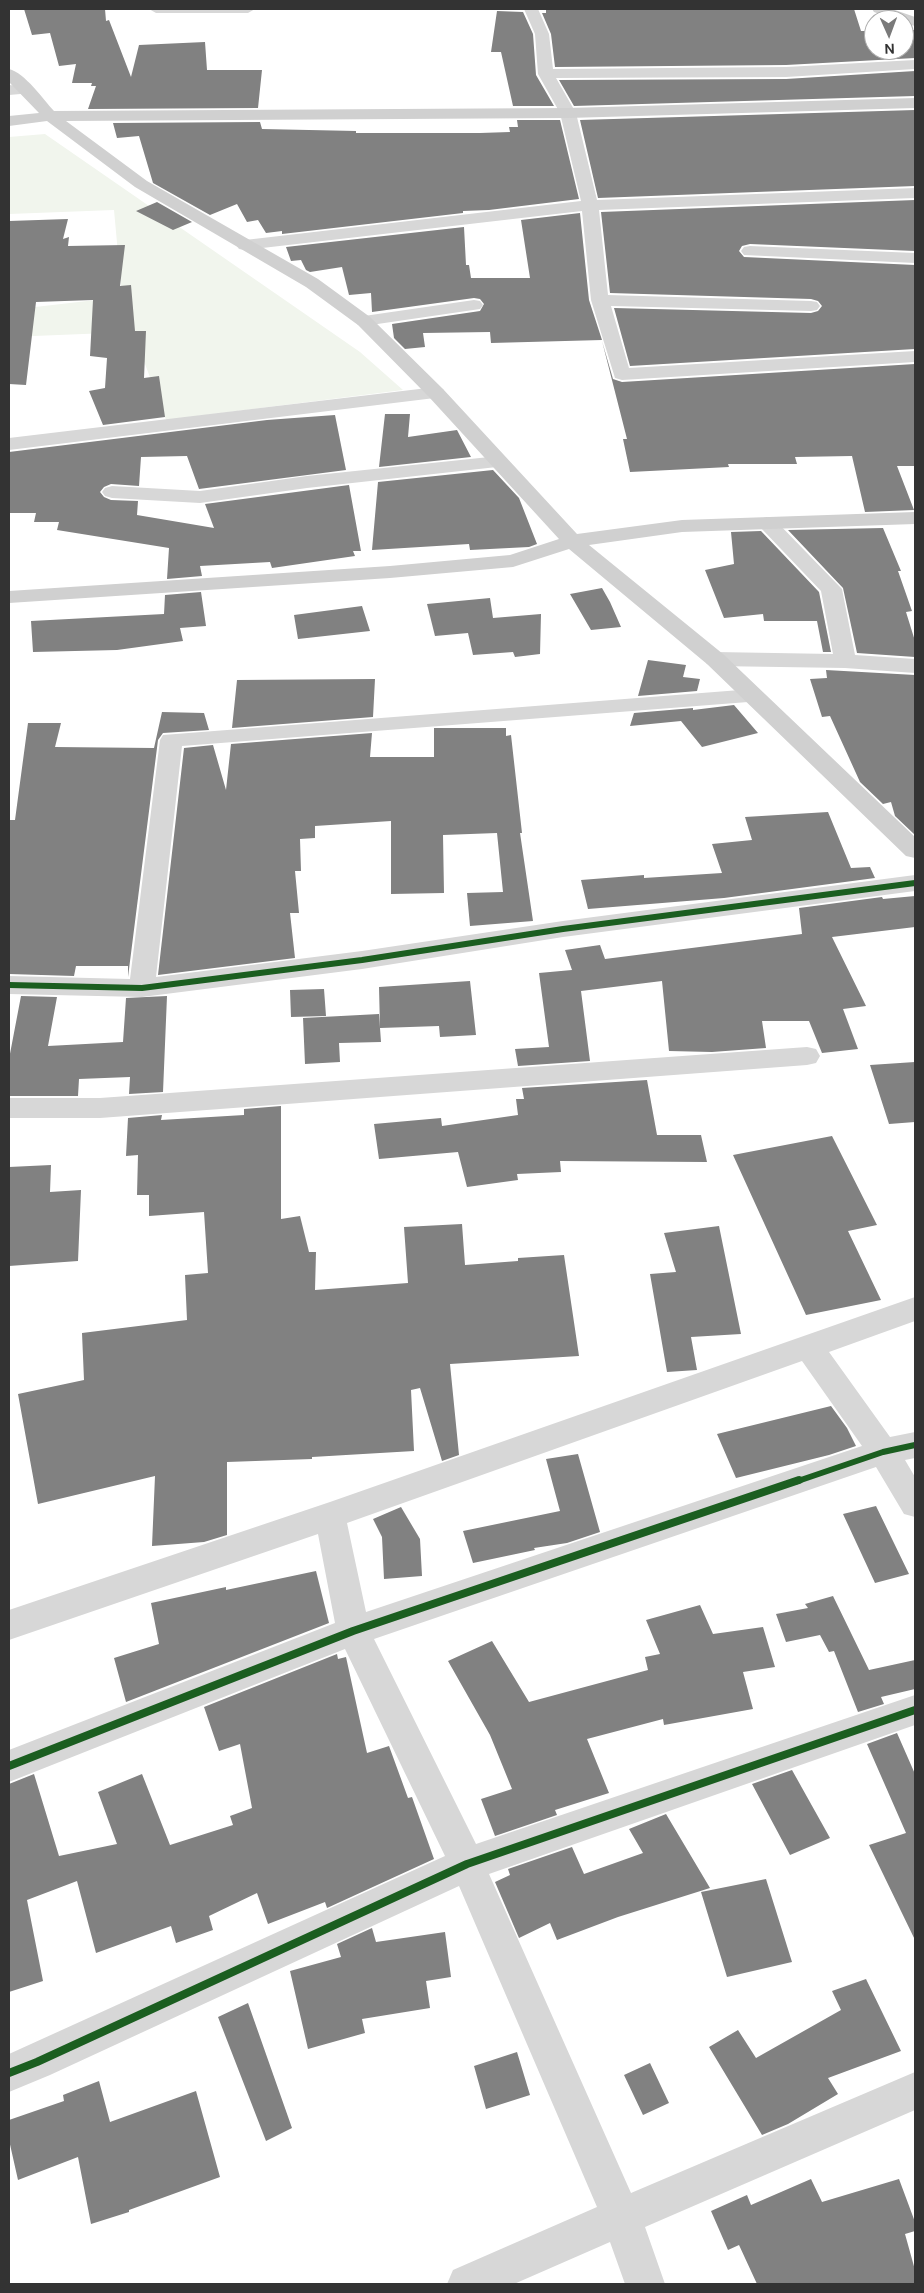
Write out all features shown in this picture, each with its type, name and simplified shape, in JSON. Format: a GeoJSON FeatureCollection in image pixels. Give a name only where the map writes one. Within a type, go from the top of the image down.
{"type":"FeatureCollection","features":[{"type":"Feature","properties":{"kind":"main road"},"geometry":{"type":"LineString","coordinates":[[879,9],[915,22]]}},
{"type":"Feature","properties":{"kind":"main road"},"geometry":{"type":"LineString","coordinates":[[9,74],[27,90],[50,116],[141,184],[312,283],[364,321],[436,393],[572,541],[715,659],[910,839]]}},
{"type":"Feature","properties":{"kind":"main road"},"geometry":{"type":"LineString","coordinates":[[9,121],[50,116],[568,113],[915,104]]}},
{"type":"Feature","properties":{"kind":"main road"},"geometry":{"type":"LineString","coordinates":[[9,597],[390,572],[513,561],[572,541],[682,526],[915,518]]}},
{"type":"Feature","properties":{"kind":"street"},"geometry":{"type":"LineString","coordinates":[[156,9],[248,9]]}},
{"type":"Feature","properties":{"kind":"street"},"geometry":{"type":"LineString","coordinates":[[531,9],[542,34],[546,74],[568,113],[590,205],[600,300],[622,374],[915,357]]}},
{"type":"Feature","properties":{"kind":"street"},"geometry":{"type":"LineString","coordinates":[[546,74],[786,72],[915,64]]}},
{"type":"Feature","properties":{"kind":"street"},"geometry":{"type":"LineString","coordinates":[[9,90],[27,90]]}},
{"type":"Feature","properties":{"kind":"street"},"geometry":{"type":"LineString","coordinates":[[245,245],[590,205],[915,193]]}},
{"type":"Feature","properties":{"kind":"street"},"geometry":{"type":"LineString","coordinates":[[750,251],[915,258]]}},
{"type":"Feature","properties":{"kind":"street"},"geometry":{"type":"LineString","coordinates":[[600,300],[811,306]]}},
{"type":"Feature","properties":{"kind":"street"},"geometry":{"type":"LineString","coordinates":[[364,321],[474,305]]}},
{"type":"Feature","properties":{"kind":"street"},"geometry":{"type":"LineString","coordinates":[[9,444],[436,393]]}},
{"type":"Feature","properties":{"kind":"street"},"geometry":{"type":"LineString","coordinates":[[112,492],[200,497],[306,482],[499,462]]}},
{"type":"Feature","properties":{"kind":"street"},"geometry":{"type":"LineString","coordinates":[[767,523],[831,589],[845,661]]}},
{"type":"Feature","properties":{"kind":"street"},"geometry":{"type":"LineString","coordinates":[[715,659],[845,661],[915,666]]}},
{"type":"Feature","properties":{"kind":"street"},"geometry":{"type":"LineString","coordinates":[[142,988],[171,740],[753,696]]}},
{"type":"Feature","properties":{"kind":"street"},"geometry":{"type":"LineString","coordinates":[[9,985],[142,988],[362,960],[572,927],[915,883]]}},
{"type":"Feature","properties":{"kind":"street"},"geometry":{"type":"LineString","coordinates":[[9,1108],[100,1108],[807,1056]]}},
{"type":"Feature","properties":{"kind":"street"},"geometry":{"type":"LineString","coordinates":[[9,1625],[330,1516],[915,1309]]}},
{"type":"Feature","properties":{"kind":"street"},"geometry":{"type":"LineString","coordinates":[[809,1347],[883,1452],[915,1504]]}},
{"type":"Feature","properties":{"kind":"street"},"geometry":{"type":"LineString","coordinates":[[9,1766],[353,1631],[883,1452],[915,1445]]}},
{"type":"Feature","properties":{"kind":"street"},"geometry":{"type":"LineString","coordinates":[[330,1516],[353,1631],[467,1864],[621,2217],[645,2284]]}},
{"type":"Feature","properties":{"kind":"street"},"geometry":{"type":"LineString","coordinates":[[9,2073],[37,2062],[467,1864],[915,1710]]}},
{"type":"Feature","properties":{"kind":"street"},"geometry":{"type":"LineString","coordinates":[[467,2284],[915,2091]]}},
{"type":"Feature","properties":{"kind":"shaded area"},"geometry":{"type":"Polygon","coordinates":[[[45,134],[360,352],[403,390],[166,420],[133,332],[9,337],[9,310],[122,297],[114,210],[9,214],[9,137],[45,134]]]}},
{"type":"Feature","properties":{"kind":"building"},"geometry":{"type":"Polygon","coordinates":[[[24,9],[105,9],[106,21],[109,20],[131,77],[139,45],[205,42],[207,70],[262,70],[258,108],[88,109],[96,86],[91,86],[92,83],[72,83],[76,64],[59,66],[50,33],[32,35],[24,9]]]}},
{"type":"Feature","properties":{"kind":"building"},"geometry":{"type":"Polygon","coordinates":[[[546,9],[854,9],[861,31],[864,31],[864,60],[878,60],[786,65],[555,67],[551,34],[542,13],[546,13],[546,9]]]}},
{"type":"Feature","properties":{"kind":"building"},"geometry":{"type":"Polygon","coordinates":[[[497,11],[523,12],[533,34],[536,75],[554,106],[513,106],[501,52],[491,52],[497,11]]]}},
{"type":"Feature","properties":{"kind":"building"},"geometry":{"type":"Polygon","coordinates":[[[914,30],[915,30],[914,58],[914,30]]]}},
{"type":"Feature","properties":{"kind":"building"},"geometry":{"type":"Polygon","coordinates":[[[915,71],[915,96],[574,106],[559,80],[786,79],[915,71]]]}},
{"type":"Feature","properties":{"kind":"building"},"geometry":{"type":"Polygon","coordinates":[[[915,110],[915,186],[598,198],[580,120],[915,110]]]}},
{"type":"Feature","properties":{"kind":"building"},"geometry":{"type":"Polygon","coordinates":[[[517,120],[560,120],[579,199],[489,210],[463,211],[463,213],[282,234],[282,231],[266,233],[258,220],[247,222],[237,204],[210,215],[153,183],[139,136],[117,138],[113,123],[260,122],[262,129],[356,131],[356,133],[480,133],[510,132],[509,127],[518,127],[517,120]]]}},
{"type":"Feature","properties":{"kind":"building"},"geometry":{"type":"Polygon","coordinates":[[[915,200],[915,251],[750,244],[742,246],[739,251],[744,257],[915,265],[915,349],[630,366],[614,308],[811,313],[818,311],[822,306],[818,301],[811,299],[610,293],[601,212],[915,200]]]}},
{"type":"Feature","properties":{"kind":"building"},"geometry":{"type":"Polygon","coordinates":[[[157,202],[192,222],[173,230],[136,211],[157,202]]]}},
{"type":"Feature","properties":{"kind":"building"},"geometry":{"type":"Polygon","coordinates":[[[580,213],[589,300],[602,340],[491,343],[490,332],[423,333],[425,347],[405,349],[394,338],[392,324],[480,311],[484,304],[480,299],[474,298],[372,312],[371,293],[349,295],[342,267],[310,272],[306,270],[301,260],[291,261],[286,247],[464,227],[466,265],[469,265],[471,278],[530,278],[521,220],[580,213]]]}},
{"type":"Feature","properties":{"kind":"building"},"geometry":{"type":"Polygon","coordinates":[[[68,219],[63,239],[69,237],[68,246],[125,245],[120,286],[131,285],[135,331],[146,331],[144,378],[159,376],[165,417],[103,425],[89,391],[105,388],[107,358],[90,356],[93,300],[36,302],[26,385],[9,384],[9,221],[68,219]]]}},
{"type":"Feature","properties":{"kind":"building"},"geometry":{"type":"Polygon","coordinates":[[[602,341],[613,379],[622,382],[915,364],[915,466],[897,466],[914,510],[865,512],[852,456],[795,457],[797,464],[728,464],[729,467],[630,472],[623,439],[627,439],[602,341]]]}},
{"type":"Feature","properties":{"kind":"building"},"geometry":{"type":"Polygon","coordinates":[[[385,414],[410,414],[408,437],[457,430],[471,457],[379,467],[385,414]]]}},
{"type":"Feature","properties":{"kind":"building"},"geometry":{"type":"Polygon","coordinates":[[[335,415],[346,470],[199,489],[187,456],[141,457],[139,486],[111,484],[104,487],[100,492],[104,497],[111,500],[138,501],[137,515],[214,528],[205,504],[349,485],[361,551],[353,551],[355,556],[272,568],[270,562],[200,566],[202,576],[167,579],[169,548],[57,530],[59,522],[34,522],[36,513],[9,513],[9,452],[267,420],[335,415]]]}},
{"type":"Feature","properties":{"kind":"building"},"geometry":{"type":"Polygon","coordinates":[[[493,470],[519,498],[537,544],[529,547],[470,550],[469,544],[372,550],[378,482],[493,470]]]}},
{"type":"Feature","properties":{"kind":"building"},"geometry":{"type":"Polygon","coordinates":[[[883,528],[901,571],[898,571],[912,611],[906,612],[915,641],[915,657],[857,653],[843,588],[788,530],[883,528]]]}},
{"type":"Feature","properties":{"kind":"building"},"geometry":{"type":"Polygon","coordinates":[[[761,531],[819,592],[831,652],[823,652],[817,621],[764,621],[763,614],[724,618],[705,570],[734,564],[731,532],[761,531]]]}},
{"type":"Feature","properties":{"kind":"building"},"geometry":{"type":"Polygon","coordinates":[[[602,588],[621,627],[591,630],[570,594],[602,588]]]}},
{"type":"Feature","properties":{"kind":"building"},"geometry":{"type":"Polygon","coordinates":[[[201,592],[206,626],[180,628],[183,641],[117,650],[33,652],[31,621],[164,614],[165,595],[201,592]]]}},
{"type":"Feature","properties":{"kind":"building"},"geometry":{"type":"Polygon","coordinates":[[[490,598],[493,618],[541,614],[540,654],[515,657],[513,652],[473,655],[468,633],[435,636],[427,604],[490,598]]]}},
{"type":"Feature","properties":{"kind":"building"},"geometry":{"type":"Polygon","coordinates":[[[362,606],[370,631],[298,639],[294,615],[362,606]]]}},
{"type":"Feature","properties":{"kind":"building"},"geometry":{"type":"Polygon","coordinates":[[[648,660],[686,665],[683,677],[700,679],[697,691],[638,696],[648,660]]]}},
{"type":"Feature","properties":{"kind":"building"},"geometry":{"type":"Polygon","coordinates":[[[826,670],[915,675],[915,835],[895,816],[891,802],[883,804],[860,782],[830,716],[822,717],[810,679],[827,678],[826,670]]]}},
{"type":"Feature","properties":{"kind":"building"},"geometry":{"type":"Polygon","coordinates":[[[375,679],[373,717],[232,728],[237,680],[375,679]]]}},
{"type":"Feature","properties":{"kind":"building"},"geometry":{"type":"Polygon","coordinates":[[[734,705],[758,733],[702,747],[681,721],[630,726],[634,713],[693,708],[693,710],[734,705]]]}},
{"type":"Feature","properties":{"kind":"building"},"geometry":{"type":"Polygon","coordinates":[[[162,712],[204,713],[209,730],[163,733],[158,740],[128,977],[128,966],[76,966],[74,976],[9,974],[9,820],[15,820],[28,723],[61,723],[55,747],[154,748],[162,712]]]}},
{"type":"Feature","properties":{"kind":"building"},"geometry":{"type":"Polygon","coordinates":[[[434,728],[506,728],[506,736],[511,735],[522,833],[520,833],[533,921],[470,926],[467,893],[503,892],[497,833],[443,835],[444,893],[391,894],[391,821],[315,826],[315,838],[300,839],[301,871],[295,871],[299,913],[290,913],[295,958],[158,975],[184,748],[213,745],[226,790],[231,744],[372,733],[370,757],[434,757],[434,728]]]}},
{"type":"Feature","properties":{"kind":"building"},"geometry":{"type":"Polygon","coordinates":[[[828,812],[851,868],[870,867],[875,878],[724,898],[588,909],[581,880],[644,875],[644,878],[722,873],[712,844],[752,840],[745,817],[828,812]]]}},
{"type":"Feature","properties":{"kind":"building"},"geometry":{"type":"Polygon","coordinates":[[[915,896],[915,927],[832,937],[866,1006],[843,1009],[858,1049],[822,1053],[809,1021],[762,1021],[766,1048],[712,1052],[669,1051],[662,981],[581,991],[590,1061],[518,1066],[515,1049],[549,1047],[539,973],[572,970],[565,950],[600,945],[605,959],[802,934],[799,908],[882,897],[883,899],[915,896]]]}},
{"type":"Feature","properties":{"kind":"building"},"geometry":{"type":"Polygon","coordinates":[[[470,981],[476,1035],[440,1037],[439,1026],[380,1028],[379,987],[470,981]]]}},
{"type":"Feature","properties":{"kind":"building"},"geometry":{"type":"Polygon","coordinates":[[[324,989],[326,1016],[291,1017],[290,990],[324,989]]]}},
{"type":"Feature","properties":{"kind":"building"},"geometry":{"type":"Polygon","coordinates":[[[21,996],[57,997],[48,1046],[123,1042],[126,998],[167,996],[163,1092],[129,1094],[130,1077],[79,1079],[78,1096],[9,1096],[9,1059],[21,996]]]}},
{"type":"Feature","properties":{"kind":"building"},"geometry":{"type":"Polygon","coordinates":[[[379,1014],[381,1042],[339,1043],[340,1062],[305,1064],[303,1018],[379,1014]]]}},
{"type":"Feature","properties":{"kind":"building"},"geometry":{"type":"Polygon","coordinates":[[[915,1062],[915,1122],[889,1124],[870,1065],[915,1062]]]}},
{"type":"Feature","properties":{"kind":"building"},"geometry":{"type":"Polygon","coordinates":[[[647,1080],[657,1135],[701,1135],[707,1162],[560,1161],[561,1172],[517,1174],[518,1180],[467,1187],[458,1152],[379,1159],[374,1124],[441,1118],[442,1126],[518,1115],[516,1099],[524,1099],[522,1088],[647,1080]]]}},
{"type":"Feature","properties":{"kind":"building"},"geometry":{"type":"Polygon","coordinates":[[[281,1106],[281,1219],[300,1216],[309,1252],[316,1252],[315,1290],[408,1283],[404,1227],[462,1224],[465,1265],[518,1261],[518,1258],[564,1255],[579,1356],[450,1364],[459,1455],[442,1461],[420,1388],[411,1390],[414,1451],[312,1457],[312,1459],[227,1462],[227,1535],[204,1542],[152,1546],[155,1476],[38,1504],[18,1394],[84,1380],[82,1333],[187,1320],[185,1275],[208,1273],[204,1212],[149,1216],[149,1195],[137,1195],[138,1155],[126,1156],[128,1118],[162,1115],[161,1120],[244,1115],[244,1109],[281,1106]]]}},
{"type":"Feature","properties":{"kind":"building"},"geometry":{"type":"Polygon","coordinates":[[[832,1136],[877,1225],[848,1231],[881,1300],[806,1315],[733,1155],[832,1136]]]}},
{"type":"Feature","properties":{"kind":"building"},"geometry":{"type":"Polygon","coordinates":[[[51,1165],[50,1192],[81,1190],[78,1261],[9,1266],[9,1167],[51,1165]]]}},
{"type":"Feature","properties":{"kind":"building"},"geometry":{"type":"Polygon","coordinates":[[[719,1226],[741,1334],[691,1337],[697,1370],[667,1372],[650,1274],[676,1272],[664,1233],[719,1226]]]}},
{"type":"Feature","properties":{"kind":"building"},"geometry":{"type":"Polygon","coordinates":[[[831,1406],[847,1428],[856,1446],[829,1455],[736,1478],[717,1434],[831,1406]]]}},
{"type":"Feature","properties":{"kind":"building"},"geometry":{"type":"Polygon","coordinates":[[[578,1454],[600,1532],[567,1543],[534,1548],[535,1550],[473,1563],[463,1531],[560,1511],[546,1459],[578,1454]]]}},
{"type":"Feature","properties":{"kind":"building"},"geometry":{"type":"Polygon","coordinates":[[[876,1506],[909,1574],[875,1583],[843,1514],[876,1506]]]}},
{"type":"Feature","properties":{"kind":"building"},"geometry":{"type":"Polygon","coordinates":[[[401,1507],[420,1539],[422,1576],[384,1579],[382,1537],[373,1519],[401,1507]]]}},
{"type":"Feature","properties":{"kind":"building"},"geometry":{"type":"Polygon","coordinates":[[[316,1571],[329,1623],[126,1702],[114,1658],[159,1644],[151,1603],[226,1587],[226,1590],[316,1571]]]}},
{"type":"Feature","properties":{"kind":"building"},"geometry":{"type":"Polygon","coordinates":[[[833,1596],[869,1670],[915,1660],[915,1689],[881,1697],[884,1704],[858,1712],[834,1651],[829,1652],[820,1635],[786,1642],[776,1614],[808,1608],[805,1604],[833,1596]]]}},
{"type":"Feature","properties":{"kind":"building"},"geometry":{"type":"Polygon","coordinates":[[[700,1605],[713,1634],[763,1627],[775,1667],[743,1672],[753,1709],[664,1725],[663,1719],[587,1739],[609,1793],[555,1810],[557,1815],[495,1836],[481,1799],[512,1789],[490,1735],[448,1661],[492,1641],[529,1702],[648,1670],[645,1657],[660,1654],[646,1620],[700,1605]]]}},
{"type":"Feature","properties":{"kind":"building"},"geometry":{"type":"Polygon","coordinates":[[[337,1654],[338,1659],[346,1657],[367,1753],[389,1746],[408,1798],[412,1797],[434,1859],[327,1908],[325,1902],[268,1924],[257,1893],[209,1916],[213,1930],[176,1943],[171,1926],[96,1953],[77,1881],[27,1900],[43,1981],[9,1992],[9,1784],[34,1774],[59,1856],[117,1844],[98,1792],[142,1774],[170,1845],[233,1825],[230,1816],[252,1808],[240,1744],[219,1751],[204,1707],[337,1654]]]}},
{"type":"Feature","properties":{"kind":"building"},"geometry":{"type":"Polygon","coordinates":[[[897,1733],[915,1774],[915,1940],[869,1845],[906,1833],[867,1744],[897,1733]]]}},
{"type":"Feature","properties":{"kind":"building"},"geometry":{"type":"Polygon","coordinates":[[[792,1770],[830,1838],[790,1855],[752,1784],[792,1770]]]}},
{"type":"Feature","properties":{"kind":"building"},"geometry":{"type":"Polygon","coordinates":[[[666,1814],[710,1888],[618,1917],[557,1940],[550,1923],[519,1938],[495,1882],[510,1875],[508,1869],[572,1847],[584,1874],[643,1853],[629,1829],[666,1814]]]}},
{"type":"Feature","properties":{"kind":"building"},"geometry":{"type":"Polygon","coordinates":[[[766,1879],[792,1962],[727,1977],[701,1892],[766,1879]]]}},
{"type":"Feature","properties":{"kind":"building"},"geometry":{"type":"Polygon","coordinates":[[[372,1928],[376,1942],[445,1932],[451,1977],[426,1981],[430,2008],[362,2019],[365,2033],[308,2049],[290,1971],[341,1957],[337,1944],[372,1928]]]}},
{"type":"Feature","properties":{"kind":"building"},"geometry":{"type":"Polygon","coordinates":[[[866,1979],[901,2051],[828,2078],[838,2094],[788,2124],[762,2135],[709,2047],[738,2030],[756,2058],[841,2010],[832,1991],[866,1979]]]}},
{"type":"Feature","properties":{"kind":"building"},"geometry":{"type":"Polygon","coordinates":[[[248,2003],[292,2128],[266,2141],[218,2017],[248,2003]]]}},
{"type":"Feature","properties":{"kind":"building"},"geometry":{"type":"Polygon","coordinates":[[[517,2052],[530,2095],[486,2109],[474,2066],[517,2052]]]}},
{"type":"Feature","properties":{"kind":"building"},"geometry":{"type":"Polygon","coordinates":[[[650,2063],[669,2103],[643,2115],[624,2075],[650,2063]]]}},
{"type":"Feature","properties":{"kind":"building"},"geometry":{"type":"Polygon","coordinates":[[[99,2081],[110,2122],[196,2091],[220,2177],[129,2210],[129,2212],[91,2224],[78,2157],[18,2180],[9,2140],[9,2120],[64,2101],[63,2095],[99,2081]]]}},
{"type":"Feature","properties":{"kind":"building"},"geometry":{"type":"Polygon","coordinates":[[[811,2179],[822,2202],[899,2179],[915,2222],[915,2231],[905,2234],[915,2270],[915,2284],[757,2284],[739,2245],[728,2250],[711,2211],[747,2195],[751,2205],[811,2179]]]}},
{"type":"Feature","properties":{"kind":"cycle path"},"geometry":{"type":"LineString","coordinates":[[9,985],[142,988],[362,960],[563,929],[915,883]]}},
{"type":"Feature","properties":{"kind":"cycle path"},"geometry":{"type":"LineString","coordinates":[[9,1766],[353,1631],[883,1452],[915,1445]]}},
{"type":"Feature","properties":{"kind":"cycle path"},"geometry":{"type":"LineString","coordinates":[[9,2073],[37,2062],[467,1864],[915,1710]]}}]}
